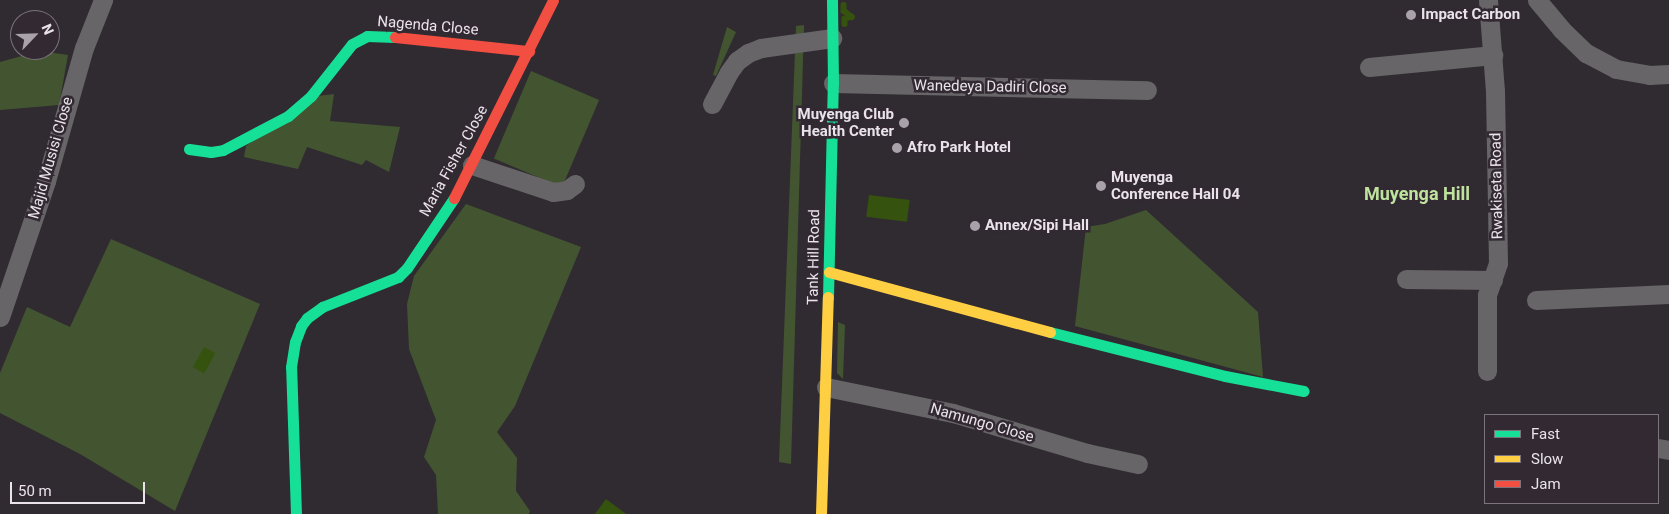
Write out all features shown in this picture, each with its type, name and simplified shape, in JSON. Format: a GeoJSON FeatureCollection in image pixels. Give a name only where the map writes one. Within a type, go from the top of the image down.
{"type":"FeatureCollection","features":[{"type":"Feature","properties":{"kind":"street","name":"Majid Musisi Close"},"geometry":{"type":"LineString","coordinates":[[0,317],[46,181],[84,48],[103,0]]}},
{"type":"Feature","properties":{"kind":"street","name":"Maria Fisher Close"},"geometry":{"type":"LineString","coordinates":[[296,514],[291,368],[295,342],[302,326],[307,318],[322,307],[398,277],[439,223],[472,165],[553,0]]}},
{"type":"Feature","properties":{"kind":"street","name":"Tank Hill Road"},"geometry":{"type":"LineString","coordinates":[[821,514],[829,272],[833,84],[832,0]]}},
{"type":"Feature","properties":{"kind":"street","name":"Rwakiseta Road"},"geometry":{"type":"LineString","coordinates":[[1487,371],[1488,295],[1498,263],[1493,55],[1488,0]]}},
{"type":"Feature","properties":{"kind":"street"},"geometry":{"type":"LineString","coordinates":[[1537,0],[1586,53],[1616,68],[1649,74],[1669,74]]}},
{"type":"Feature","properties":{"kind":"street","name":"Nagenda Close"},"geometry":{"type":"LineString","coordinates":[[189,149],[211,152],[223,150],[288,116],[311,96],[352,44],[367,36],[378,35],[529,51]]}},
{"type":"Feature","properties":{"kind":"street"},"geometry":{"type":"LineString","coordinates":[[712,104],[729,72],[748,53],[761,48],[832,38]]}},
{"type":"Feature","properties":{"kind":"street"},"geometry":{"type":"LineString","coordinates":[[1369,67],[1493,55]]}},
{"type":"Feature","properties":{"kind":"street","name":"Wanedeya Dadiri Close"},"geometry":{"type":"LineString","coordinates":[[833,84],[1147,90]]}},
{"type":"Feature","properties":{"kind":"street"},"geometry":{"type":"LineString","coordinates":[[472,165],[553,192],[567,190],[575,184]]}},
{"type":"Feature","properties":{"kind":"street"},"geometry":{"type":"LineString","coordinates":[[829,272],[1082,340],[1226,376],[1304,391]]}},
{"type":"Feature","properties":{"kind":"street"},"geometry":{"type":"LineString","coordinates":[[1406,279],[1492,280]]}},
{"type":"Feature","properties":{"kind":"street"},"geometry":{"type":"LineString","coordinates":[[1536,300],[1669,294]]}},
{"type":"Feature","properties":{"kind":"street","name":"Namungo Close"},"geometry":{"type":"LineString","coordinates":[[826,387],[953,413],[1078,451],[1138,464]]}},
{"type":"Feature","properties":{"kind":"shaded area"},"geometry":{"type":"Polygon","coordinates":[[[804,25],[791,464],[779,462],[796,26],[804,25]]]}},
{"type":"Feature","properties":{"kind":"shaded area"},"geometry":{"type":"Polygon","coordinates":[[[727,27],[736,32],[716,76],[713,75],[727,27]]]}},
{"type":"Feature","properties":{"kind":"shaded area"},"geometry":{"type":"Polygon","coordinates":[[[60,54],[68,55],[59,105],[0,110],[0,62],[10,59],[60,60],[60,54]]]}},
{"type":"Feature","properties":{"kind":"shaded area"},"geometry":{"type":"Polygon","coordinates":[[[531,71],[599,100],[562,187],[494,158],[531,71]]]}},
{"type":"Feature","properties":{"kind":"shaded area"},"geometry":{"type":"Polygon","coordinates":[[[334,94],[330,121],[400,127],[389,172],[366,160],[362,165],[307,147],[298,169],[244,157],[246,146],[318,96],[334,94]]]}},
{"type":"Feature","properties":{"kind":"shaded area"},"geometry":{"type":"Polygon","coordinates":[[[869,195],[910,200],[907,222],[866,217],[869,195]]]}},
{"type":"Feature","properties":{"kind":"shaded area"},"geometry":{"type":"Polygon","coordinates":[[[466,204],[581,247],[515,406],[497,432],[517,458],[516,491],[530,511],[529,514],[438,514],[436,475],[424,457],[436,420],[409,349],[407,304],[414,276],[466,204]]]}},
{"type":"Feature","properties":{"kind":"shaded area"},"geometry":{"type":"Polygon","coordinates":[[[1146,210],[1258,312],[1263,377],[1075,326],[1086,227],[1105,224],[1146,210]]]}},
{"type":"Feature","properties":{"kind":"shaded area"},"geometry":{"type":"Polygon","coordinates":[[[111,239],[260,304],[175,511],[80,454],[0,413],[0,373],[27,307],[70,327],[111,239]]]}},
{"type":"Feature","properties":{"kind":"shaded area"},"geometry":{"type":"Polygon","coordinates":[[[838,322],[845,325],[843,379],[837,373],[838,322]]]}},
{"type":"Feature","properties":{"kind":"shaded area"},"geometry":{"type":"Polygon","coordinates":[[[204,347],[215,353],[204,373],[193,367],[204,347]]]}},
{"type":"Feature","properties":{"kind":"shaded area"},"geometry":{"type":"Polygon","coordinates":[[[606,499],[626,514],[595,514],[606,499]]]}},
{"type":"Feature","properties":{"kind":"waterway"},"geometry":{"type":"LineString","coordinates":[[844,5],[844,11],[852,17],[845,19],[845,24]]}},
{"type":"Feature","properties":{"kind":"traffic: fast"},"geometry":{"type":"LineString","coordinates":[[828,297],[833,83],[832,0]]}},
{"type":"Feature","properties":{"kind":"traffic: fast"},"geometry":{"type":"LineString","coordinates":[[189,149],[211,152],[223,150],[288,116],[311,96],[352,44],[367,36],[395,37]]}},
{"type":"Feature","properties":{"kind":"traffic: fast"},"geometry":{"type":"LineString","coordinates":[[296,514],[291,367],[295,342],[301,326],[307,318],[322,307],[398,277],[407,268],[454,198]]}},
{"type":"Feature","properties":{"kind":"traffic: fast"},"geometry":{"type":"LineString","coordinates":[[1050,332],[1225,376],[1304,391]]}},
{"type":"Feature","properties":{"kind":"traffic: slow"},"geometry":{"type":"LineString","coordinates":[[829,272],[1050,332]]}},
{"type":"Feature","properties":{"kind":"traffic: slow"},"geometry":{"type":"LineString","coordinates":[[821,514],[828,297]]}},
{"type":"Feature","properties":{"kind":"traffic: jam"},"geometry":{"type":"LineString","coordinates":[[454,198],[553,0]]}},
{"type":"Feature","properties":{"kind":"traffic: jam"},"geometry":{"type":"LineString","coordinates":[[395,37],[529,51]]}},
{"type":"Feature","properties":{"kind":"place","name":"Impact Carbon"},"geometry":{"type":"Point","coordinates":[1411,15]}},
{"type":"Feature","properties":{"kind":"place","name":"Muyenga Club Health Center"},"geometry":{"type":"Point","coordinates":[904,123]}},
{"type":"Feature","properties":{"kind":"place","name":"Afro Park Hotel"},"geometry":{"type":"Point","coordinates":[897,148]}},
{"type":"Feature","properties":{"kind":"place","name":"Muyenga Conference Hall 04"},"geometry":{"type":"Point","coordinates":[1101,186]}},
{"type":"Feature","properties":{"kind":"place","name":"Annex/Sipi Hall"},"geometry":{"type":"Point","coordinates":[975,226]}},
{"type":"Feature","properties":{"kind":"district","name":"Muyenga Hill"},"geometry":{"type":"Point","coordinates":[1417,194]}}]}
